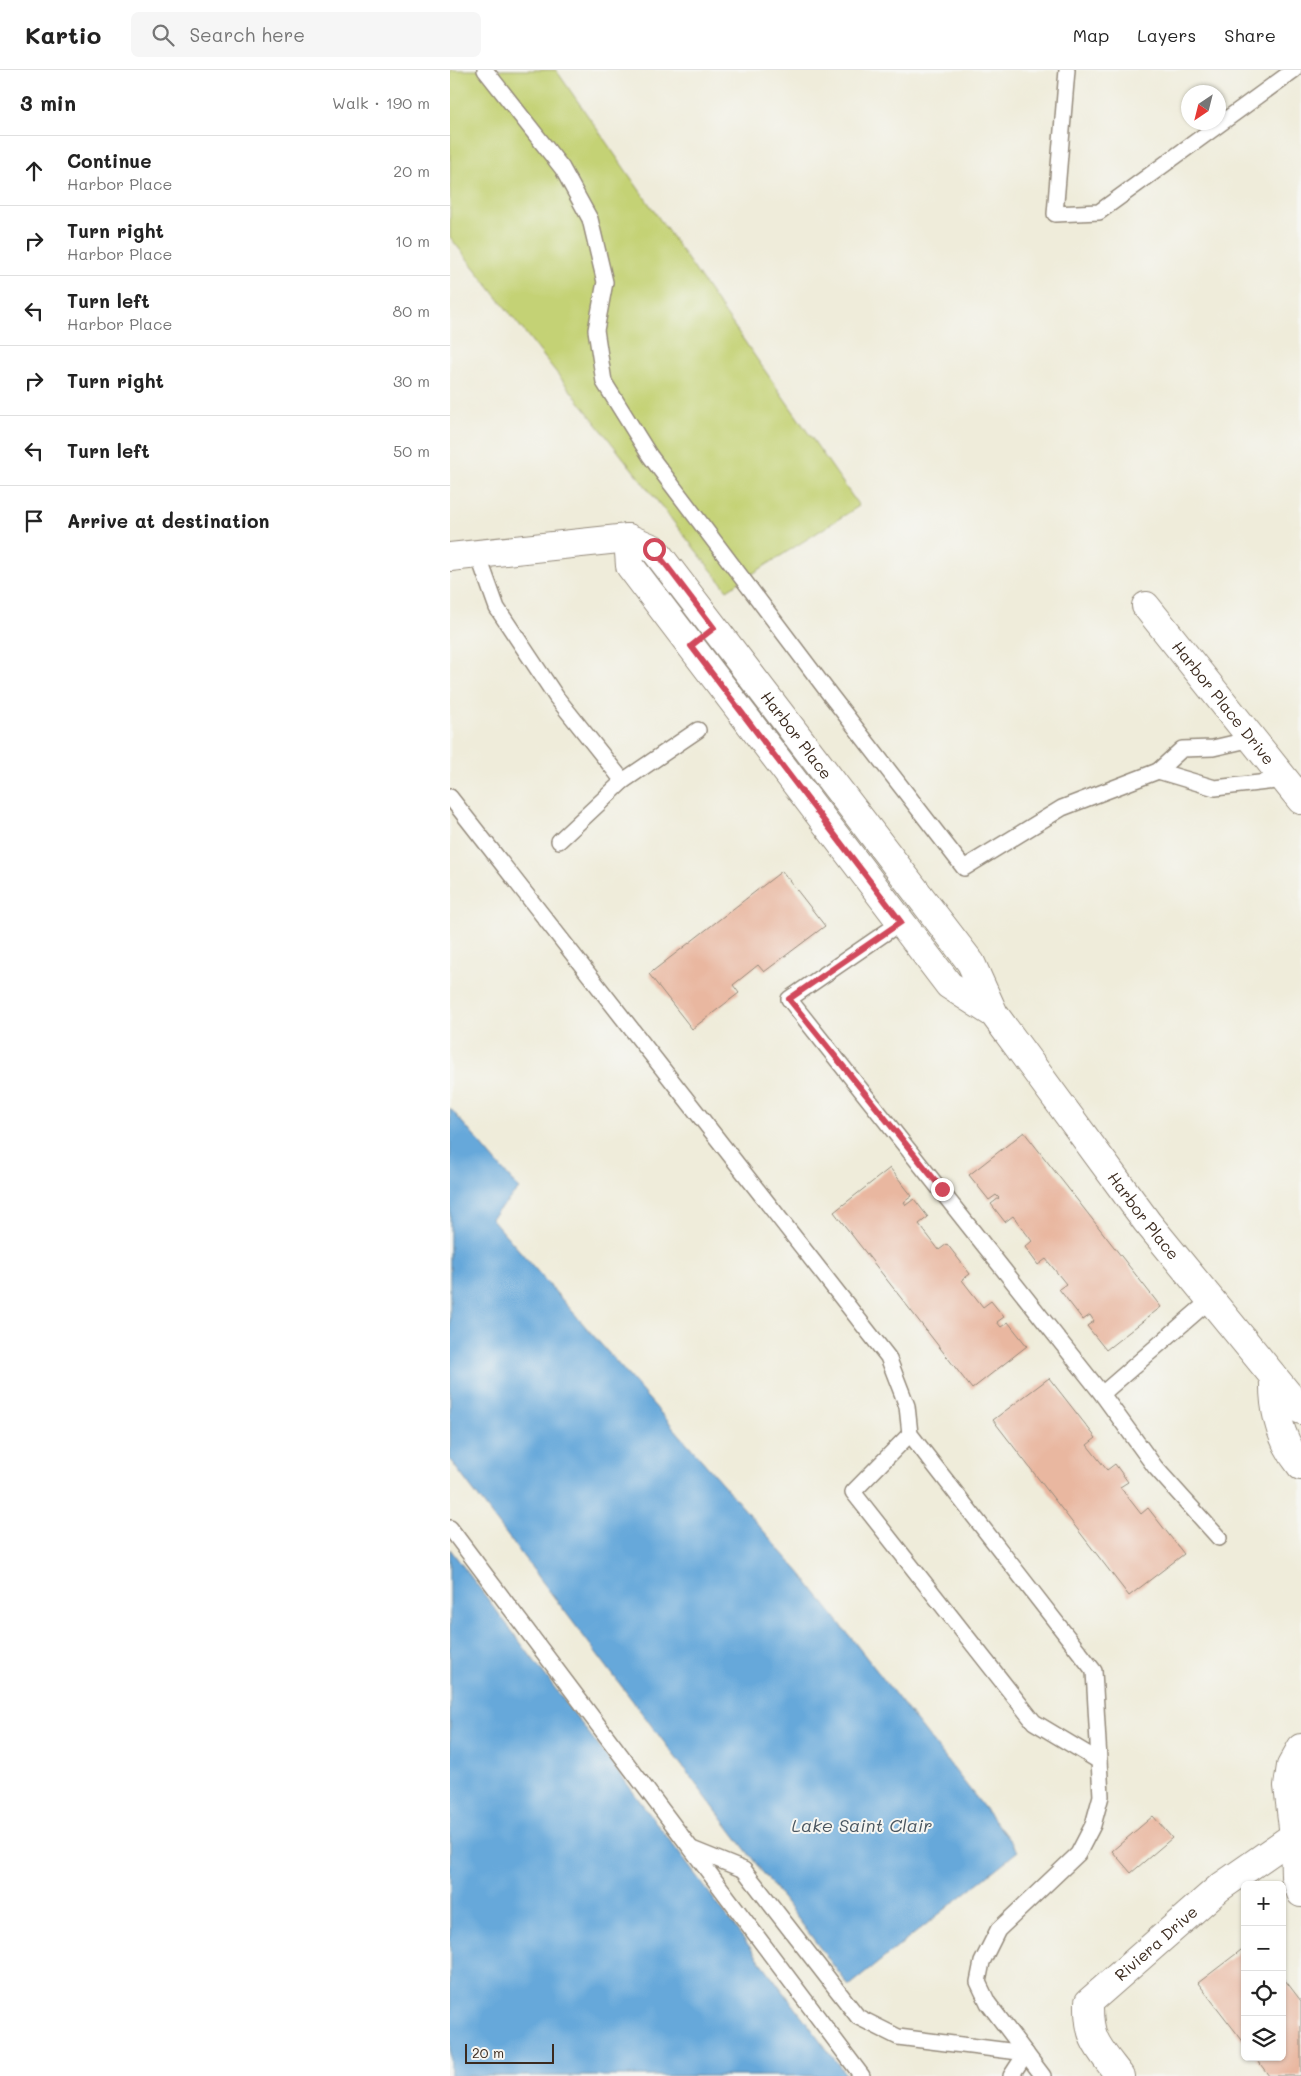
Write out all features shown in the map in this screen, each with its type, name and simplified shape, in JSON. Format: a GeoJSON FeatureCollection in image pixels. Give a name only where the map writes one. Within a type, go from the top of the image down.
{"type":"FeatureCollection","features":[{"type":"Feature","properties":{"kind":"street","name":"Harbor Place"},"geometry":{"type":"LineString","coordinates":[[628,538],[630,566],[948,985],[994,1014]]}},
{"type":"Feature","properties":{"kind":"street","name":"Harbor Place"},"geometry":{"type":"LineString","coordinates":[[450,558],[628,538],[654,549],[972,964],[994,1014],[1147,1222],[1301,1410]]}},
{"type":"Feature","properties":{"kind":"street","name":"Harbor Place Drive"},"geometry":{"type":"LineString","coordinates":[[1146,606],[1293,790]]}},
{"type":"Feature","properties":{"kind":"street"},"geometry":{"type":"LineString","coordinates":[[691,646],[714,628]]}},
{"type":"Feature","properties":{"kind":"street"},"geometry":{"type":"LineString","coordinates":[[853,860],[878,842]]}},
{"type":"Feature","properties":{"kind":"street"},"geometry":{"type":"LineString","coordinates":[[1301,1395],[1274,1378],[1273,1398],[1277,1421],[1283,1438],[1301,1466]]}},
{"type":"Feature","properties":{"kind":"street"},"geometry":{"type":"LineString","coordinates":[[1301,1748],[1291,1766],[1288,1786],[1299,1837],[1295,1876],[1301,1893]]}},
{"type":"Feature","properties":{"kind":"street","name":"Riviera Drive"},"geometry":{"type":"LineString","coordinates":[[1120,2076],[1094,2043],[1089,2024],[1089,2002],[1218,1888],[1299,1837]]}},
{"type":"Feature","properties":{"kind":"lane"},"geometry":{"type":"LineString","coordinates":[[486,70],[562,168],[590,219],[605,282],[596,330],[604,382],[650,456],[831,696],[964,868],[1062,808],[1158,771],[1182,749],[1213,748],[1252,739]]}},
{"type":"Feature","properties":{"kind":"lane"},"geometry":{"type":"LineString","coordinates":[[1067,70],[1055,214],[1099,212],[1294,70]]}},
{"type":"Feature","properties":{"kind":"lane"},"geometry":{"type":"LineString","coordinates":[[478,554],[497,608],[557,698],[624,781]]}},
{"type":"Feature","properties":{"kind":"lane"},"geometry":{"type":"LineString","coordinates":[[559,841],[624,781],[698,730]]}},
{"type":"Feature","properties":{"kind":"lane"},"geometry":{"type":"LineString","coordinates":[[1158,771],[1215,788],[1293,790]]}},
{"type":"Feature","properties":{"kind":"lane"},"geometry":{"type":"LineString","coordinates":[[450,797],[888,1357],[907,1406],[910,1434],[1094,1671],[1100,1796],[1093,1825],[1078,1854],[998,1930],[982,1962],[978,1982],[988,2003],[1043,2076]]}},
{"type":"Feature","properties":{"kind":"lane"},"geometry":{"type":"LineString","coordinates":[[901,922],[789,999],[942,1189],[1102,1394],[1155,1466],[1219,1538]]}},
{"type":"Feature","properties":{"kind":"lane"},"geometry":{"type":"LineString","coordinates":[[1102,1394],[1210,1300]]}},
{"type":"Feature","properties":{"kind":"lane"},"geometry":{"type":"LineString","coordinates":[[910,1434],[853,1492],[1034,1722],[1099,1761]]}},
{"type":"Feature","properties":{"kind":"lane"},"geometry":{"type":"LineString","coordinates":[[450,1528],[862,2076]]}},
{"type":"Feature","properties":{"kind":"lane"},"geometry":{"type":"LineString","coordinates":[[691,1849],[744,1870],[858,2017],[898,2037],[1026,2053]]}},
{"type":"Feature","properties":{"kind":"lane"},"geometry":{"type":"LineString","coordinates":[[1011,2076],[1026,2053]]}},
{"type":"Feature","properties":{"kind":"green space"},"geometry":{"type":"Polygon","coordinates":[[[450,70],[556,70],[859,506],[727,590],[450,237],[450,70]]]}},
{"type":"Feature","properties":{"kind":"water","name":"Lake Saint Clair"},"geometry":{"type":"Polygon","coordinates":[[[450,1108],[519,1189],[491,1218],[801,1574],[1018,1851],[849,1986],[450,1460],[450,1108]]]}},
{"type":"Feature","properties":{"kind":"water"},"geometry":{"type":"Polygon","coordinates":[[[450,1549],[847,2076],[450,2076],[450,1549]]]}},
{"type":"Feature","properties":{"kind":"building"},"geometry":{"type":"Polygon","coordinates":[[[782,871],[825,926],[764,972],[758,965],[733,985],[739,993],[692,1029],[649,974],[782,871]]]}},
{"type":"Feature","properties":{"kind":"building"},"geometry":{"type":"Polygon","coordinates":[[[1024,1132],[1161,1307],[1106,1350],[1087,1326],[1094,1321],[1090,1315],[1083,1320],[1059,1289],[1066,1284],[1046,1259],[1038,1265],[1025,1247],[1032,1241],[1013,1216],[1005,1222],[991,1204],[999,1198],[996,1195],[989,1200],[969,1175],[1024,1132]]]}},
{"type":"Feature","properties":{"kind":"building"},"geometry":{"type":"Polygon","coordinates":[[[890,1168],[912,1196],[904,1202],[906,1205],[914,1199],[928,1217],[919,1224],[939,1250],[947,1244],[970,1274],[962,1280],[983,1307],[991,1301],[1004,1317],[997,1322],[1001,1327],[1008,1322],[1027,1346],[972,1389],[834,1212],[890,1168]]]}},
{"type":"Feature","properties":{"kind":"building"},"geometry":{"type":"Polygon","coordinates":[[[1049,1378],[1096,1438],[1087,1445],[1107,1470],[1115,1464],[1128,1482],[1120,1487],[1141,1514],[1148,1508],[1184,1554],[1129,1596],[993,1420],[1049,1378]]]}},
{"type":"Feature","properties":{"kind":"building"},"geometry":{"type":"Polygon","coordinates":[[[1153,1816],[1172,1838],[1131,1873],[1112,1851],[1153,1816]]]}},
{"type":"Feature","properties":{"kind":"building"},"geometry":{"type":"Polygon","coordinates":[[[1241,1950],[1241,2039],[1198,1983],[1241,1950]]]}},
{"type":"Feature","properties":{"kind":"building"},"geometry":{"type":"Polygon","coordinates":[[[1286,1981],[1301,2001],[1301,2076],[1269,2076],[1258,2061],[1286,2061],[1286,1981]]]}},
{"type":"Feature","properties":{"kind":"route"},"geometry":{"type":"LineString","coordinates":[[654,549],[714,628],[691,646],[901,922],[789,999],[942,1189]]}}]}
